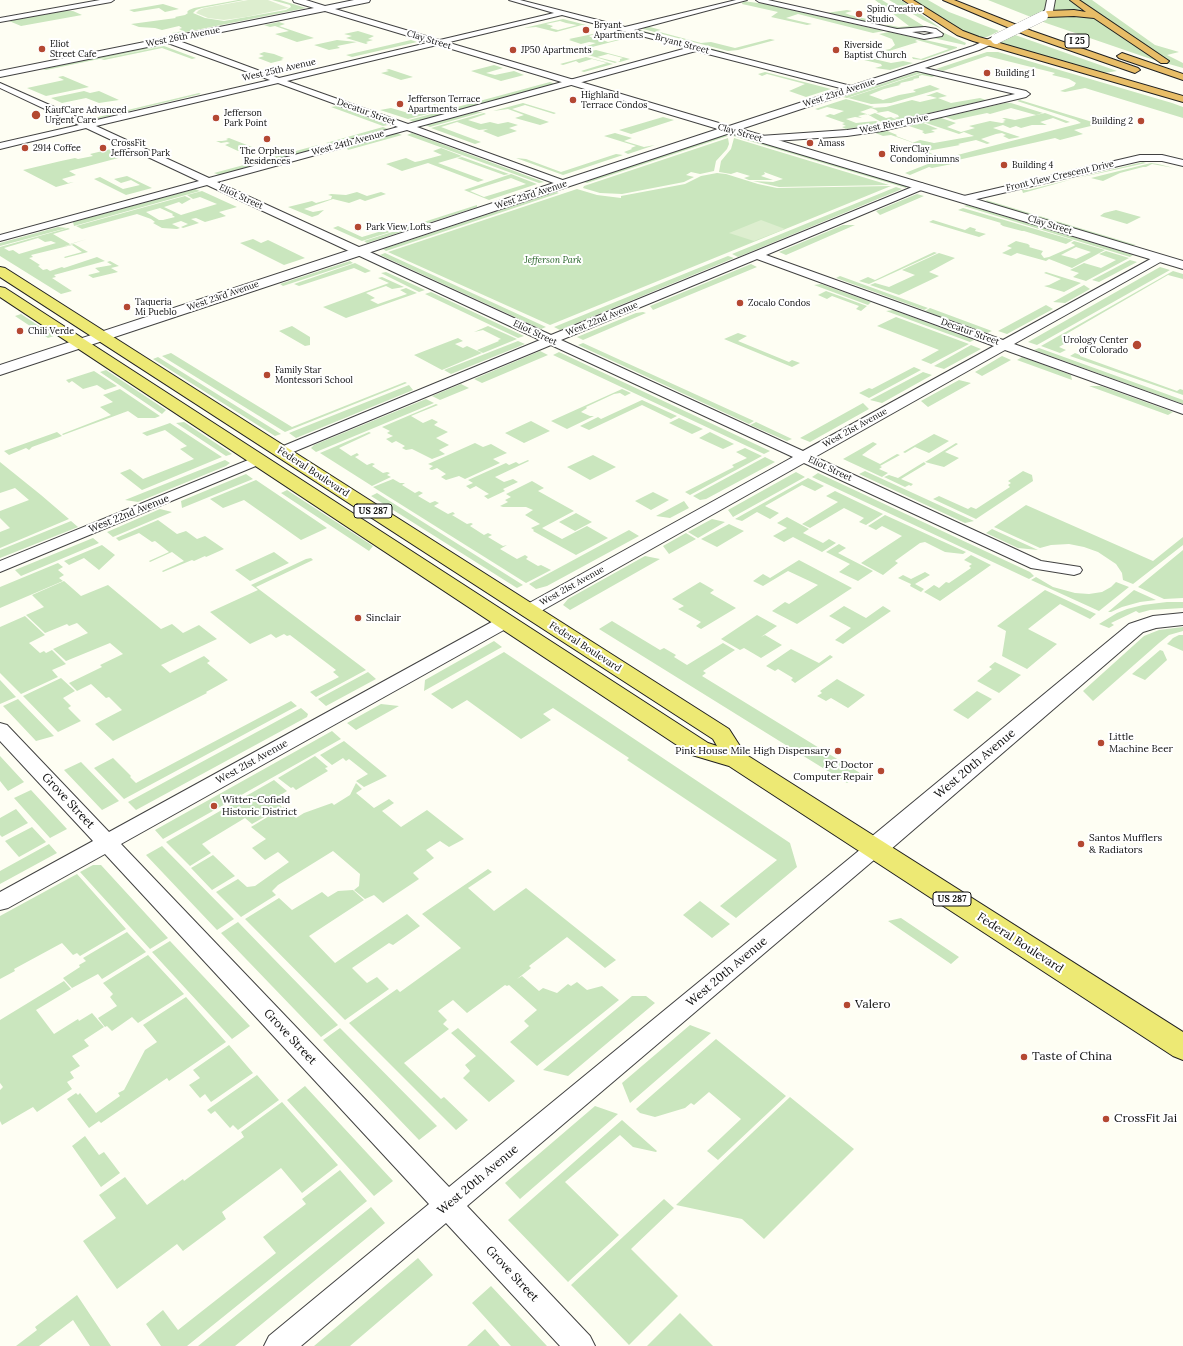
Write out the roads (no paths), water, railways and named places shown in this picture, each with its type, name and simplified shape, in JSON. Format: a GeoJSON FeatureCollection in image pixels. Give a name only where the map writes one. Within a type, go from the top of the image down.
{"type":"FeatureCollection","features":[{"type":"Feature","properties":{"kind":"highway"},"geometry":{"type":"LineString","coordinates":[[907,0],[960,33],[1183,99]]}},
{"type":"Feature","properties":{"kind":"highway","name":"I 25"},"geometry":{"type":"LineString","coordinates":[[947,0],[1029,33],[1183,87]]}},
{"type":"Feature","properties":{"kind":"highway"},"geometry":{"type":"LineString","coordinates":[[1074,0],[1155,56],[1183,70]]}},
{"type":"Feature","properties":{"kind":"highway","name":"I 25"},"geometry":{"type":"LineString","coordinates":[[979,2],[1076,40],[1183,77]]}},
{"type":"Feature","properties":{"kind":"highway"},"geometry":{"type":"LineString","coordinates":[[1045,15],[1074,13],[1098,17]]}},
{"type":"Feature","properties":{"kind":"main road","name":"Federal Boulevard"},"geometry":{"type":"LineString","coordinates":[[0,271],[720,734],[737,760]]}},
{"type":"Feature","properties":{"kind":"main road","name":"Federal Boulevard"},"geometry":{"type":"LineString","coordinates":[[0,292],[700,748],[737,760],[1183,1047]]}},
{"type":"Feature","properties":{"kind":"street"},"geometry":{"type":"LineString","coordinates":[[0,20],[111,0]]}},
{"type":"Feature","properties":{"kind":"street","name":"Clay Street"},"geometry":{"type":"LineString","coordinates":[[297,0],[1183,265]]}},
{"type":"Feature","properties":{"kind":"street","name":"West 26th Avenue"},"geometry":{"type":"LineString","coordinates":[[0,74],[366,0]]}},
{"type":"Feature","properties":{"kind":"street","name":"Bryant Street"},"geometry":{"type":"LineString","coordinates":[[512,0],[852,88]]}},
{"type":"Feature","properties":{"kind":"street"},"geometry":{"type":"LineString","coordinates":[[626,30],[744,0]]}},
{"type":"Feature","properties":{"kind":"street"},"geometry":{"type":"LineString","coordinates":[[759,0],[896,31]]}},
{"type":"Feature","properties":{"kind":"street"},"geometry":{"type":"LineString","coordinates":[[1045,15],[1050,8],[1049,1]]}},
{"type":"Feature","properties":{"kind":"street"},"geometry":{"type":"LineString","coordinates":[[64,2],[76,6]]}},
{"type":"Feature","properties":{"kind":"street","name":"West 25th Avenue"},"geometry":{"type":"LineString","coordinates":[[0,146],[563,13]]}},
{"type":"Feature","properties":{"kind":"street","name":"West 23rd Avenue"},"geometry":{"type":"LineString","coordinates":[[0,370],[976,48],[1045,15]]}},
{"type":"Feature","properties":{"kind":"street","name":"Decatur Street"},"geometry":{"type":"LineString","coordinates":[[168,40],[564,184]]}},
{"type":"Feature","properties":{"kind":"street","name":"West 24th Avenue"},"geometry":{"type":"LineString","coordinates":[[0,238],[697,48]]}},
{"type":"Feature","properties":{"kind":"street","name":"West River Drive"},"geometry":{"type":"LineString","coordinates":[[760,139],[846,133],[882,128],[1026,94],[916,68]]}},
{"type":"Feature","properties":{"kind":"street","name":"Eliot Street"},"geometry":{"type":"LineString","coordinates":[[0,86],[1037,565],[1074,570]]}},
{"type":"Feature","properties":{"kind":"street","name":"Front View Crescent Drive"},"geometry":{"type":"LineString","coordinates":[[964,199],[1133,159],[1157,158],[1183,163]]}},
{"type":"Feature","properties":{"kind":"street","name":"West 22nd Avenue"},"geometry":{"type":"LineString","coordinates":[[281,452],[922,186]]}},
{"type":"Feature","properties":{"kind":"street","name":"Decatur Street"},"geometry":{"type":"LineString","coordinates":[[757,255],[1183,410]]}},
{"type":"Feature","properties":{"kind":"street","name":"West 21st Avenue"},"geometry":{"type":"LineString","coordinates":[[528,610],[1160,258]]}},
{"type":"Feature","properties":{"kind":"street","name":"West 22nd Avenue"},"geometry":{"type":"LineString","coordinates":[[0,567],[258,460]]}},
{"type":"Feature","properties":{"kind":"street","name":"West 20th Avenue"},"geometry":{"type":"LineString","coordinates":[[279,1346],[448,1206],[1136,628],[1153,622],[1183,618]]}},
{"type":"Feature","properties":{"kind":"street","name":"West 21st Avenue"},"geometry":{"type":"LineString","coordinates":[[0,902],[505,622]]}},
{"type":"Feature","properties":{"kind":"street","name":"Grove Street"},"geometry":{"type":"LineString","coordinates":[[0,729],[580,1346]]}},
{"type":"Feature","properties":{"kind":"place","name":"Spin Creative Studio"},"geometry":{"type":"Point","coordinates":[859,14]}},
{"type":"Feature","properties":{"kind":"place","name":"Bryant Apartments"},"geometry":{"type":"Point","coordinates":[586,30]}},
{"type":"Feature","properties":{"kind":"place","name":"Eliot Street Cafe"},"geometry":{"type":"Point","coordinates":[42,49]}},
{"type":"Feature","properties":{"kind":"place","name":"JP50 Apartments"},"geometry":{"type":"Point","coordinates":[513,50]}},
{"type":"Feature","properties":{"kind":"place","name":"Riverside Baptist Church"},"geometry":{"type":"Point","coordinates":[836,50]}},
{"type":"Feature","properties":{"kind":"place","name":"Building 1"},"geometry":{"type":"Point","coordinates":[987,73]}},
{"type":"Feature","properties":{"kind":"place","name":"Highland Terrace Condos"},"geometry":{"type":"Point","coordinates":[573,100]}},
{"type":"Feature","properties":{"kind":"place","name":"Jefferson Terrace Apartments"},"geometry":{"type":"Point","coordinates":[400,104]}},
{"type":"Feature","properties":{"kind":"place","name":"KaufCare Advanced Urgent Care"},"geometry":{"type":"Point","coordinates":[36,115]}},
{"type":"Feature","properties":{"kind":"place","name":"Jefferson Park Point"},"geometry":{"type":"Point","coordinates":[216,118]}},
{"type":"Feature","properties":{"kind":"place","name":"Building 2"},"geometry":{"type":"Point","coordinates":[1141,121]}},
{"type":"Feature","properties":{"kind":"place","name":"The Orpheus Residences"},"geometry":{"type":"Point","coordinates":[267,139]}},
{"type":"Feature","properties":{"kind":"place","name":"Amass"},"geometry":{"type":"Point","coordinates":[810,143]}},
{"type":"Feature","properties":{"kind":"place","name":"2914 Coffee"},"geometry":{"type":"Point","coordinates":[25,148]}},
{"type":"Feature","properties":{"kind":"place","name":"CrossFit Jefferson Park"},"geometry":{"type":"Point","coordinates":[103,148]}},
{"type":"Feature","properties":{"kind":"place","name":"RiverClay Condominiumns"},"geometry":{"type":"Point","coordinates":[882,154]}},
{"type":"Feature","properties":{"kind":"place","name":"Building 4"},"geometry":{"type":"Point","coordinates":[1004,165]}},
{"type":"Feature","properties":{"kind":"place","name":"Park View Lofts"},"geometry":{"type":"Point","coordinates":[358,227]}},
{"type":"Feature","properties":{"kind":"place","name":"Zocalo Condos"},"geometry":{"type":"Point","coordinates":[740,303]}},
{"type":"Feature","properties":{"kind":"place","name":"Taqueria Mi Pueblo"},"geometry":{"type":"Point","coordinates":[127,307]}},
{"type":"Feature","properties":{"kind":"place","name":"Chili Verde"},"geometry":{"type":"Point","coordinates":[20,331]}},
{"type":"Feature","properties":{"kind":"place","name":"Urology Center of Colorado"},"geometry":{"type":"Point","coordinates":[1137,345]}},
{"type":"Feature","properties":{"kind":"place","name":"Family Star Montessori School"},"geometry":{"type":"Point","coordinates":[267,375]}},
{"type":"Feature","properties":{"kind":"place","name":"Sinclair"},"geometry":{"type":"Point","coordinates":[358,618]}},
{"type":"Feature","properties":{"kind":"place","name":"Little Machine Beer"},"geometry":{"type":"Point","coordinates":[1101,743]}},
{"type":"Feature","properties":{"kind":"place","name":"Pink House Mile High Dispensary"},"geometry":{"type":"Point","coordinates":[838,751]}},
{"type":"Feature","properties":{"kind":"place","name":"PC Doctor Computer Repair"},"geometry":{"type":"Point","coordinates":[881,771]}},
{"type":"Feature","properties":{"kind":"place","name":"Witter-Cofield Historic District"},"geometry":{"type":"Point","coordinates":[214,806]}},
{"type":"Feature","properties":{"kind":"place","name":"Santos Mufflers & Radiators"},"geometry":{"type":"Point","coordinates":[1081,844]}},
{"type":"Feature","properties":{"kind":"place","name":"Valero"},"geometry":{"type":"Point","coordinates":[847,1005]}},
{"type":"Feature","properties":{"kind":"place","name":"Taste of China"},"geometry":{"type":"Point","coordinates":[1024,1057]}},
{"type":"Feature","properties":{"kind":"place","name":"CrossFit Jai"},"geometry":{"type":"Point","coordinates":[1106,1119]}},
{"type":"Feature","properties":{"kind":"park label","name":"Jefferson Park"},"geometry":{"type":"Point","coordinates":[553,260]}}]}
